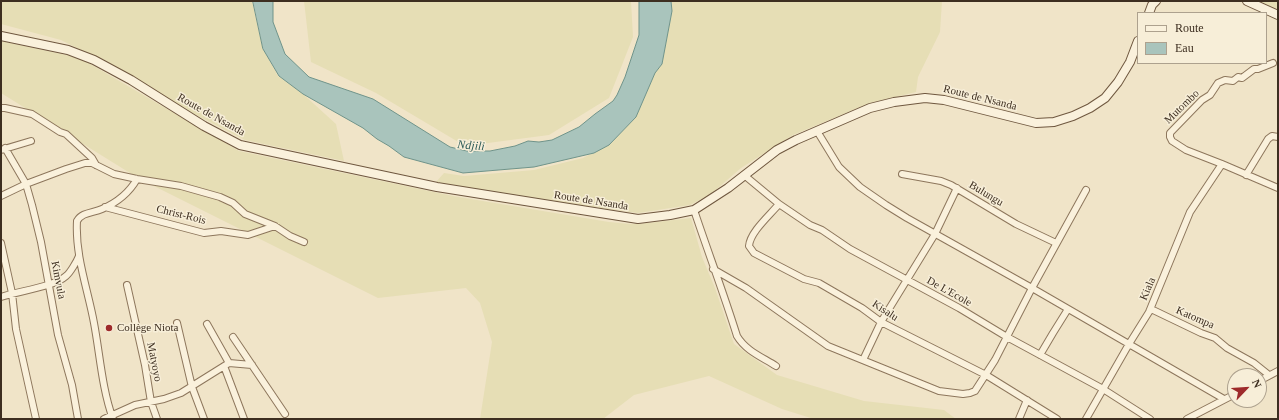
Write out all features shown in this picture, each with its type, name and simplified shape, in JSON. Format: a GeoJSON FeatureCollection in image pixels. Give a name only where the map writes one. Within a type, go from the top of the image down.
{"type":"FeatureCollection","features":[{"type":"Feature","properties":{"kind":"street"},"geometry":{"type":"LineString","coordinates":[[1149,12],[1152,5],[1156,1]]}},
{"type":"Feature","properties":{"kind":"street"},"geometry":{"type":"LineString","coordinates":[[1247,1],[1278,15]]}},
{"type":"Feature","properties":{"kind":"street","name":"Route de Nsanda"},"geometry":{"type":"LineString","coordinates":[[1,36],[68,50],[94,60],[131,80],[204,126],[240,145],[437,187],[638,219],[694,210],[728,188],[777,150],[796,140],[870,108],[894,102],[924,98],[944,100],[1036,123],[1054,122],[1073,116],[1090,108],[1105,98],[1118,82],[1130,62],[1137,44]]}},
{"type":"Feature","properties":{"kind":"street","name":"Mutombo"},"geometry":{"type":"LineString","coordinates":[[1273,63],[1258,69],[1254,69],[1242,78],[1238,78],[1233,81],[1225,80],[1218,83],[1210,95],[1202,100],[1170,133],[1170,137],[1172,141],[1186,150],[1278,188]]}},
{"type":"Feature","properties":{"kind":"street"},"geometry":{"type":"LineString","coordinates":[[1,108],[32,114],[60,132],[66,134],[77,146],[92,158],[96,165]]}},
{"type":"Feature","properties":{"kind":"street"},"geometry":{"type":"LineString","coordinates":[[817,131],[838,167],[860,187],[907,218],[1224,399]]}},
{"type":"Feature","properties":{"kind":"street"},"geometry":{"type":"LineString","coordinates":[[1246,175],[1268,139],[1272,136],[1278,138]]}},
{"type":"Feature","properties":{"kind":"street"},"geometry":{"type":"LineString","coordinates":[[3,149],[31,141]]}},
{"type":"Feature","properties":{"kind":"street","name":"Kimvula"},"geometry":{"type":"LineString","coordinates":[[3,149],[26,184],[41,242],[58,335],[70,378],[78,419]]}},
{"type":"Feature","properties":{"kind":"street"},"geometry":{"type":"LineString","coordinates":[[1,196],[26,184],[85,163],[92,163],[114,174],[181,186],[220,197],[233,203],[245,214],[282,229],[290,236],[304,242]]}},
{"type":"Feature","properties":{"kind":"street","name":"Kiala"},"geometry":{"type":"LineString","coordinates":[[1086,419],[1151,308],[1190,212],[1222,164]]}},
{"type":"Feature","properties":{"kind":"street","name":"Bulungu"},"geometry":{"type":"LineString","coordinates":[[902,174],[941,181],[957,188],[966,195],[1016,224],[1056,243]]}},
{"type":"Feature","properties":{"kind":"street","name":"De L'Ecole"},"geometry":{"type":"LineString","coordinates":[[744,175],[779,204],[850,249],[959,308],[1007,337],[1103,388],[1150,419]]}},
{"type":"Feature","properties":{"kind":"street"},"geometry":{"type":"LineString","coordinates":[[113,417],[105,386],[94,322],[79,256],[77,221],[82,215],[106,207],[128,193],[137,179]]}},
{"type":"Feature","properties":{"kind":"street"},"geometry":{"type":"LineString","coordinates":[[863,360],[881,322],[908,281],[935,234],[957,188]]}},
{"type":"Feature","properties":{"kind":"street"},"geometry":{"type":"LineString","coordinates":[[713,268],[746,288],[828,346],[939,391],[963,394],[970,393],[975,391],[995,360],[1056,243],[1086,190]]}},
{"type":"Feature","properties":{"kind":"street","name":"Kisalu"},"geometry":{"type":"LineString","coordinates":[[779,204],[749,240],[749,246],[752,251],[804,279],[819,284],[862,308],[881,322],[986,375],[1057,419]]}},
{"type":"Feature","properties":{"kind":"street","name":"Christ-Rois"},"geometry":{"type":"LineString","coordinates":[[106,207],[204,233],[221,231],[248,235],[275,226]]}},
{"type":"Feature","properties":{"kind":"street"},"geometry":{"type":"LineString","coordinates":[[694,210],[737,336],[747,349],[776,366]]}},
{"type":"Feature","properties":{"kind":"street"},"geometry":{"type":"LineString","coordinates":[[1,243],[12,293],[16,328],[36,419]]}},
{"type":"Feature","properties":{"kind":"street"},"geometry":{"type":"LineString","coordinates":[[1,297],[49,284],[66,276],[79,256]]}},
{"type":"Feature","properties":{"kind":"street","name":"Matyoyo"},"geometry":{"type":"LineString","coordinates":[[127,285],[145,365],[151,402],[157,419]]}},
{"type":"Feature","properties":{"kind":"street","name":"Katompa"},"geometry":{"type":"LineString","coordinates":[[1151,308],[1201,333],[1215,338],[1227,348],[1254,363],[1269,375]]}},
{"type":"Feature","properties":{"kind":"street"},"geometry":{"type":"LineString","coordinates":[[1040,355],[1068,309]]}},
{"type":"Feature","properties":{"kind":"street"},"geometry":{"type":"LineString","coordinates":[[177,323],[192,387],[204,419]]}},
{"type":"Feature","properties":{"kind":"street"},"geometry":{"type":"LineString","coordinates":[[207,324],[227,365],[244,419]]}},
{"type":"Feature","properties":{"kind":"street"},"geometry":{"type":"LineString","coordinates":[[233,337],[285,414]]}},
{"type":"Feature","properties":{"kind":"street"},"geometry":{"type":"LineString","coordinates":[[104,419],[113,417],[135,405],[181,393],[227,365],[252,365]]}},
{"type":"Feature","properties":{"kind":"street"},"geometry":{"type":"LineString","coordinates":[[1269,375],[1278,371]]}},
{"type":"Feature","properties":{"kind":"street"},"geometry":{"type":"LineString","coordinates":[[1188,419],[1227,398]]}},
{"type":"Feature","properties":{"kind":"street"},"geometry":{"type":"LineString","coordinates":[[1019,419],[1027,400]]}},
{"type":"Feature","properties":{"kind":"shaded area"},"geometry":{"type":"Polygon","coordinates":[[[1,1],[252,1],[263,49],[278,76],[303,94],[336,124],[344,161],[245,140],[192,113],[119,69],[61,40],[1,24],[1,1]]]}},
{"type":"Feature","properties":{"kind":"shaded area"},"geometry":{"type":"Polygon","coordinates":[[[304,1],[631,1],[633,37],[609,98],[549,135],[465,146],[376,93],[311,62],[304,1]]]}},
{"type":"Feature","properties":{"kind":"shaded area"},"geometry":{"type":"Polygon","coordinates":[[[672,1],[942,1],[940,32],[918,77],[916,92],[870,103],[793,135],[741,168],[711,194],[690,205],[638,213],[549,201],[436,182],[444,173],[464,176],[534,170],[583,158],[609,145],[636,117],[655,73],[662,64],[672,11],[672,1]]]}},
{"type":"Feature","properties":{"kind":"shaded area"},"geometry":{"type":"Polygon","coordinates":[[[1249,1],[1278,1],[1278,21],[1249,1]]]}},
{"type":"Feature","properties":{"kind":"shaded area"},"geometry":{"type":"Polygon","coordinates":[[[1,41],[80,58],[239,151],[453,196],[609,222],[631,224],[691,218],[702,257],[715,288],[734,344],[777,375],[864,401],[944,410],[956,419],[814,419],[782,409],[709,376],[634,395],[603,419],[480,419],[492,342],[480,303],[466,288],[378,298],[138,178],[1,93],[1,41]]]}},
{"type":"Feature","properties":{"kind":"water"},"geometry":{"type":"Polygon","coordinates":[[[253,1],[273,1],[273,22],[285,54],[309,77],[373,99],[450,147],[467,151],[490,151],[515,146],[528,141],[539,142],[552,140],[579,127],[613,101],[617,95],[625,77],[639,35],[639,1],[671,1],[672,11],[662,64],[655,73],[636,117],[609,145],[594,153],[534,167],[463,173],[404,157],[363,128],[303,94],[279,76],[263,49],[253,1]]]}},
{"type":"Feature","properties":{"kind":"place","name":"Collège Niota"},"geometry":{"type":"Point","coordinates":[109,328]}},
{"type":"Feature","properties":{"kind":"water label","name":"Ndjili"},"geometry":{"type":"Point","coordinates":[471,146]}}]}
